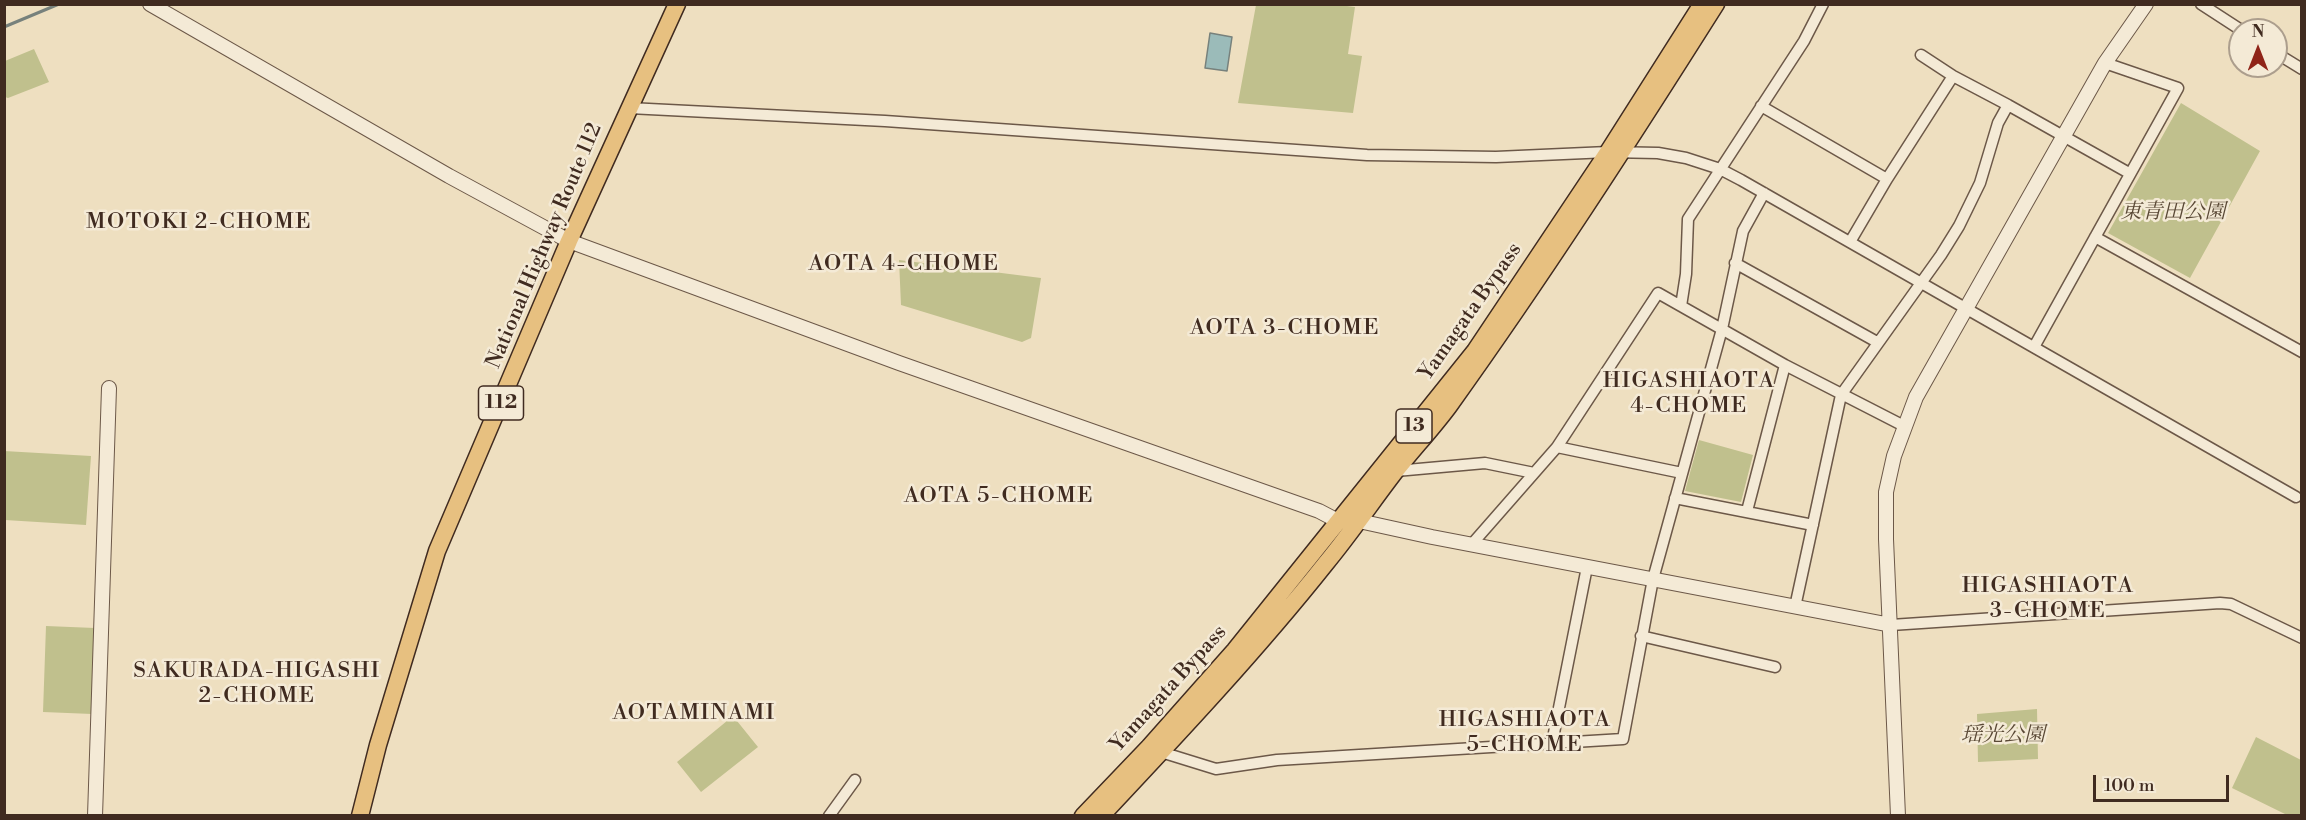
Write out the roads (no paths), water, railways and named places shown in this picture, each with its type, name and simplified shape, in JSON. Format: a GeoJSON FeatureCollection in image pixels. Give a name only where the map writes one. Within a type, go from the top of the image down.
{"type":"FeatureCollection","features":[{"type":"Feature","properties":{"kind":"highway","name":"National Highway Route 112"},"geometry":{"type":"LineString","coordinates":[[360,816],[378,744],[437,550],[569,241],[677,4]]}},
{"type":"Feature","properties":{"kind":"highway","name":"Yamagata Bypass"},"geometry":{"type":"LineString","coordinates":[[1101,816],[1161,752],[1297,598],[1448,408],[1509,322],[1615,153],[1702,4]]}},
{"type":"Feature","properties":{"kind":"highway","name":"Yamagata Bypass"},"geometry":{"type":"LineString","coordinates":[[1083,816],[1149,747],[1235,650],[1475,351],[1615,153],[1716,4]]}},
{"type":"Feature","properties":{"kind":"street"},"geometry":{"type":"LineString","coordinates":[[1681,306],[1686,274],[1688,219],[1804,40],[1823,4]]}},
{"type":"Feature","properties":{"kind":"street"},"geometry":{"type":"LineString","coordinates":[[1898,816],[1886,539],[1886,492],[1894,456],[1916,397],[1965,309],[2105,63],[2146,4]]}},
{"type":"Feature","properties":{"kind":"street"},"geometry":{"type":"LineString","coordinates":[[2201,4],[2228,22]]}},
{"type":"Feature","properties":{"kind":"street"},"geometry":{"type":"LineString","coordinates":[[150,5],[440,171],[569,241],[899,363],[1298,503],[1338,521],[1359,521],[1891,625],[2220,603],[2231,604],[2301,638]]}},
{"type":"Feature","properties":{"kind":"street"},"geometry":{"type":"LineString","coordinates":[[1921,55],[1953,76],[2129,173]]}},
{"type":"Feature","properties":{"kind":"street"},"geometry":{"type":"LineString","coordinates":[[2288,61],[2301,69]]}},
{"type":"Feature","properties":{"kind":"street"},"geometry":{"type":"LineString","coordinates":[[2034,347],[2178,88],[2105,63]]}},
{"type":"Feature","properties":{"kind":"street"},"geometry":{"type":"LineString","coordinates":[[1850,242],[1953,76]]}},
{"type":"Feature","properties":{"kind":"street"},"geometry":{"type":"LineString","coordinates":[[1795,607],[1841,395],[1941,255],[1959,226],[1980,183],[1998,123],[2008,105]]}},
{"type":"Feature","properties":{"kind":"street"},"geometry":{"type":"LineString","coordinates":[[1761,106],[1887,179]]}},
{"type":"Feature","properties":{"kind":"street"},"geometry":{"type":"LineString","coordinates":[[629,108],[885,121],[1367,155],[1496,157],[1658,153],[1686,158],[1720,169],[1764,193],[2296,497]]}},
{"type":"Feature","properties":{"kind":"street"},"geometry":{"type":"LineString","coordinates":[[1161,752],[1216,769],[1277,760],[1623,739],[1653,579],[1722,329],[1743,231],[1764,193]]}},
{"type":"Feature","properties":{"kind":"street"},"geometry":{"type":"LineString","coordinates":[[2095,237],[2301,352]]}},
{"type":"Feature","properties":{"kind":"street"},"geometry":{"type":"LineString","coordinates":[[1735,263],[1877,342]]}},
{"type":"Feature","properties":{"kind":"street"},"geometry":{"type":"LineString","coordinates":[[1472,544],[1557,447],[1658,293],[1785,365],[1904,426]]}},
{"type":"Feature","properties":{"kind":"street"},"geometry":{"type":"LineString","coordinates":[[1747,511],[1785,365]]}},
{"type":"Feature","properties":{"kind":"street"},"geometry":{"type":"LineString","coordinates":[[95,816],[109,388]]}},
{"type":"Feature","properties":{"kind":"street"},"geometry":{"type":"LineString","coordinates":[[1557,447],[1682,473]]}},
{"type":"Feature","properties":{"kind":"street"},"geometry":{"type":"LineString","coordinates":[[1396,471],[1485,463],[1534,473]]}},
{"type":"Feature","properties":{"kind":"street"},"geometry":{"type":"LineString","coordinates":[[1675,498],[1813,525]]}},
{"type":"Feature","properties":{"kind":"street"},"geometry":{"type":"LineString","coordinates":[[1552,742],[1587,567]]}},
{"type":"Feature","properties":{"kind":"street"},"geometry":{"type":"LineString","coordinates":[[1641,636],[1775,668]]}},
{"type":"Feature","properties":{"kind":"street"},"geometry":{"type":"LineString","coordinates":[[829,816],[855,780]]}},
{"type":"Feature","properties":{"kind":"water"},"geometry":{"type":"Polygon","coordinates":[[[1210,33],[1232,37],[1227,71],[1205,68],[1210,33]]]}},
{"type":"Feature","properties":{"kind":"waterway"},"geometry":{"type":"LineString","coordinates":[[4,27],[59,4]]}},
{"type":"Feature","properties":{"kind":"district","name":"MOTOKI 2-CHOME"},"geometry":{"type":"Point","coordinates":[199,223]}},
{"type":"Feature","properties":{"kind":"district","name":"AOTA 4-CHOME"},"geometry":{"type":"Point","coordinates":[904,265]}},
{"type":"Feature","properties":{"kind":"district","name":"AOTA 3-CHOME"},"geometry":{"type":"Point","coordinates":[1285,329]}},
{"type":"Feature","properties":{"kind":"district","name":"HIGASHIAOTA 4-CHOME"},"geometry":{"type":"Point","coordinates":[1689,394]}},
{"type":"Feature","properties":{"kind":"district","name":"AOTA 5-CHOME"},"geometry":{"type":"Point","coordinates":[999,497]}},
{"type":"Feature","properties":{"kind":"district","name":"HIGASHIAOTA 3-CHOME"},"geometry":{"type":"Point","coordinates":[2048,600]}},
{"type":"Feature","properties":{"kind":"district","name":"SAKURADA-HIGASHI 2-CHOME"},"geometry":{"type":"Point","coordinates":[257,684]}},
{"type":"Feature","properties":{"kind":"district","name":"AOTAMINAMI"},"geometry":{"type":"Point","coordinates":[694,714]}},
{"type":"Feature","properties":{"kind":"district","name":"HIGASHIAOTA 5-CHOME"},"geometry":{"type":"Point","coordinates":[1525,734]}},
{"type":"Feature","properties":{"kind":"park label","name":"東青田公園"},"geometry":{"type":"Point","coordinates":[2173,213]}},
{"type":"Feature","properties":{"kind":"park label","name":"瑶光公園"},"geometry":{"type":"Point","coordinates":[2003,736]}}]}
